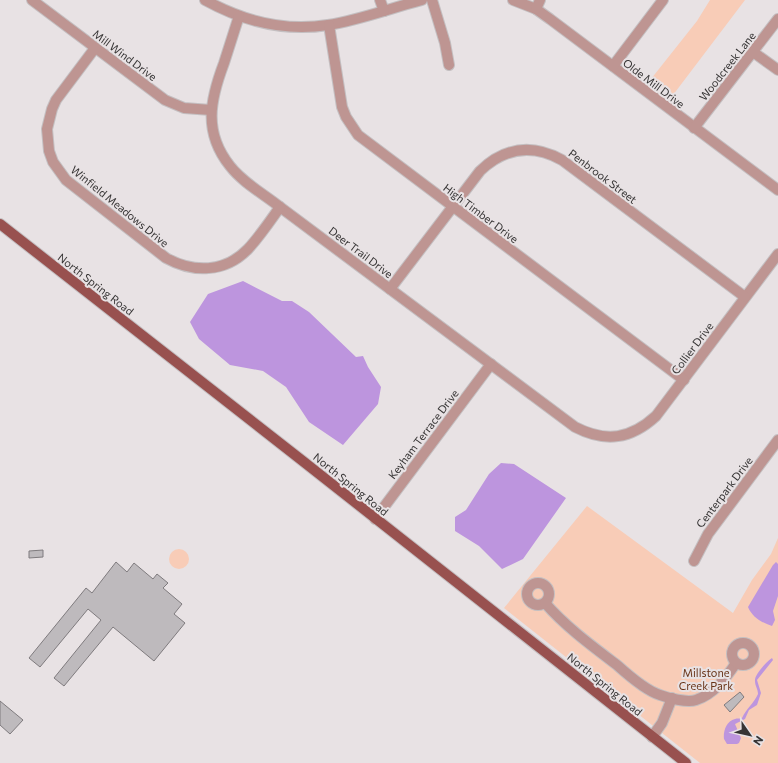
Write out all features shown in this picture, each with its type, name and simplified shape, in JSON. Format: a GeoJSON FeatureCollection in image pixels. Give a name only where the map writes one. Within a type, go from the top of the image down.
{"type":"FeatureCollection","features":[{"type":"Feature","properties":{"kind":"main road","name":"North Spring Road"},"geometry":{"type":"LineString","coordinates":[[0,224],[686,763]]}},
{"type":"Feature","properties":{"kind":"street","name":"Mill Wind Drive"},"geometry":{"type":"LineString","coordinates":[[32,0],[165,100],[184,108],[211,110]]}},
{"type":"Feature","properties":{"kind":"street"},"geometry":{"type":"LineString","coordinates":[[205,0],[239,16],[269,24],[290,27],[329,25],[422,0]]}},
{"type":"Feature","properties":{"kind":"street"},"geometry":{"type":"LineString","coordinates":[[380,0],[384,11]]}},
{"type":"Feature","properties":{"kind":"street"},"geometry":{"type":"LineString","coordinates":[[432,0],[445,43],[449,65]]}},
{"type":"Feature","properties":{"kind":"street","name":"Olde Mill Drive"},"geometry":{"type":"LineString","coordinates":[[513,0],[538,5],[550,19],[778,190]]}},
{"type":"Feature","properties":{"kind":"street"},"geometry":{"type":"LineString","coordinates":[[613,66],[662,0]]}},
{"type":"Feature","properties":{"kind":"street","name":"Deer Trail Drive"},"geometry":{"type":"LineString","coordinates":[[239,16],[214,89],[211,110],[213,128],[218,145],[231,167],[240,176],[280,207],[575,428],[592,434],[612,437]]}},
{"type":"Feature","properties":{"kind":"street","name":"Woodcreek Lane"},"geometry":{"type":"LineString","coordinates":[[694,128],[778,19]]}},
{"type":"Feature","properties":{"kind":"street","name":"High Timber Drive"},"geometry":{"type":"LineString","coordinates":[[329,25],[342,106],[352,127],[366,142],[684,380]]}},
{"type":"Feature","properties":{"kind":"street","name":"Winfield Meadows Drive"},"geometry":{"type":"LineString","coordinates":[[95,48],[56,100],[49,118],[47,129],[49,151],[56,167],[66,180],[166,258],[180,265],[197,269],[209,269],[220,266],[239,257],[248,249],[280,207]]}},
{"type":"Feature","properties":{"kind":"street"},"geometry":{"type":"LineString","coordinates":[[753,52],[778,70]]}},
{"type":"Feature","properties":{"kind":"street","name":"Penbrook Street"},"geometry":{"type":"LineString","coordinates":[[390,289],[480,171],[497,157],[508,152],[519,150],[541,151],[562,160],[745,297]]}},
{"type":"Feature","properties":{"kind":"street","name":"Collier Drive"},"geometry":{"type":"LineString","coordinates":[[612,437],[629,434],[647,424],[656,416],[778,254]]}},
{"type":"Feature","properties":{"kind":"street","name":"Keyham Terrace Drive"},"geometry":{"type":"LineString","coordinates":[[375,519],[491,364]]}},
{"type":"Feature","properties":{"kind":"street","name":"Centerpark Drive"},"geometry":{"type":"LineString","coordinates":[[694,560],[708,534],[778,440]]}},
{"type":"Feature","properties":{"kind":"street"},"geometry":{"type":"LineString","coordinates":[[545,603],[566,624],[635,680],[659,695],[683,700],[695,700],[710,692],[723,682],[736,663]]}},
{"type":"Feature","properties":{"kind":"street"},"geometry":{"type":"LineString","coordinates":[[652,737],[662,723],[672,698]]}},
{"type":"Feature","properties":{"kind":"green space"},"geometry":{"type":"Polygon","coordinates":[[[710,0],[745,0],[673,95],[651,79],[697,21],[710,0]]]}},
{"type":"Feature","properties":{"kind":"green space","name":"Millstone Creek Park"},"geometry":{"type":"Polygon","coordinates":[[[587,506],[733,613],[752,580],[771,554],[778,538],[778,763],[700,763],[504,608],[587,506]]]}},
{"type":"Feature","properties":{"kind":"green space"},"geometry":{"type":"Polygon","coordinates":[[[179,549],[186,552],[189,559],[186,566],[179,569],[172,566],[169,559],[172,552],[179,549]]]}},
{"type":"Feature","properties":{"kind":"shaded area"},"geometry":{"type":"Polygon","coordinates":[[[243,281],[282,301],[292,301],[309,312],[356,357],[363,356],[381,387],[378,404],[343,445],[309,422],[286,387],[263,371],[230,365],[199,339],[190,322],[208,294],[243,281]]]}},
{"type":"Feature","properties":{"kind":"shaded area"},"geometry":{"type":"Polygon","coordinates":[[[501,463],[514,464],[566,498],[523,559],[502,569],[479,546],[455,531],[455,517],[466,510],[489,474],[501,463]]]}},
{"type":"Feature","properties":{"kind":"shaded area"},"geometry":{"type":"Polygon","coordinates":[[[776,562],[778,564],[778,596],[773,611],[775,620],[772,626],[758,619],[752,614],[748,607],[776,562]]]}},
{"type":"Feature","properties":{"kind":"shaded area"},"geometry":{"type":"Polygon","coordinates":[[[772,658],[773,660],[757,680],[761,693],[757,705],[749,710],[745,719],[735,724],[741,738],[739,743],[727,744],[724,739],[724,733],[727,724],[732,720],[742,718],[758,694],[755,678],[764,665],[772,658]]]}},
{"type":"Feature","properties":{"kind":"building"},"geometry":{"type":"Polygon","coordinates":[[[43,550],[43,557],[29,558],[29,551],[43,550]]]}},
{"type":"Feature","properties":{"kind":"building"},"geometry":{"type":"Polygon","coordinates":[[[116,562],[127,572],[134,563],[153,579],[157,574],[168,583],[163,588],[182,604],[174,614],[185,623],[154,661],[113,627],[64,686],[54,678],[101,620],[88,609],[40,667],[29,658],[86,588],[92,593],[116,562]]]}},
{"type":"Feature","properties":{"kind":"building"},"geometry":{"type":"Polygon","coordinates":[[[740,692],[744,697],[730,712],[724,705],[740,692]]]}},
{"type":"Feature","properties":{"kind":"building"},"geometry":{"type":"Polygon","coordinates":[[[0,701],[23,720],[10,734],[0,725],[0,701]]]}}]}
